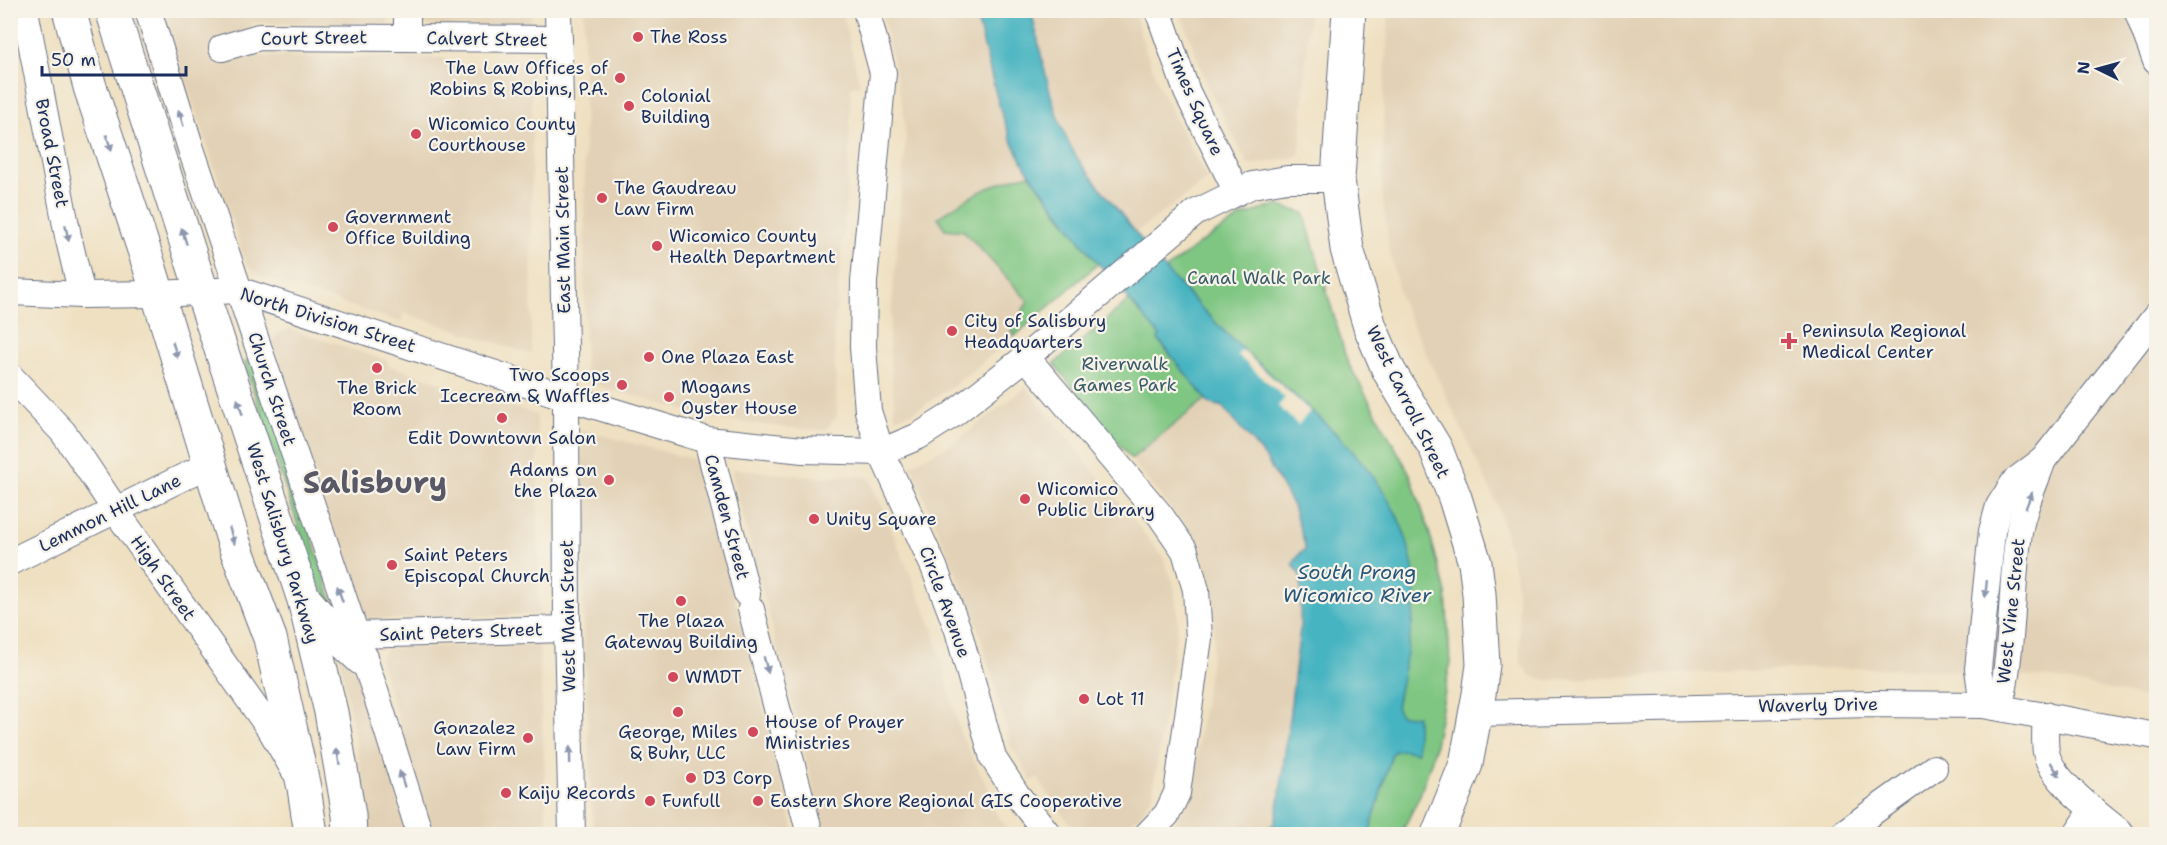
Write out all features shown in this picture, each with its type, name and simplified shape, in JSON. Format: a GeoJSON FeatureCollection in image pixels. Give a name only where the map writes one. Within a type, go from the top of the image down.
{"type":"FeatureCollection","features":[{"type":"Feature","properties":{"kind":"main road"},"geometry":{"type":"LineString","coordinates":[[56,10],[90,87]]}},
{"type":"Feature","properties":{"kind":"main road"},"geometry":{"type":"LineString","coordinates":[[69,10],[90,87],[158,294],[234,543],[270,638],[304,788],[311,834]]}},
{"type":"Feature","properties":{"kind":"main road","name":"West Salisbury Parkway"},"geometry":{"type":"LineString","coordinates":[[112,10],[201,292],[304,600],[331,712],[350,834]]}},
{"type":"Feature","properties":{"kind":"main road","name":"West Carroll Street"},"geometry":{"type":"LineString","coordinates":[[1349,10],[1338,179],[1347,249],[1370,327],[1389,371],[1436,449],[1455,498],[1475,563],[1483,665],[1466,764],[1438,834]]}},
{"type":"Feature","properties":{"kind":"main road"},"geometry":{"type":"LineString","coordinates":[[304,600],[330,629],[358,647]]}},
{"type":"Feature","properties":{"kind":"street","name":"Broad Street"},"geometry":{"type":"LineString","coordinates":[[25,10],[68,236],[82,295]]}},
{"type":"Feature","properties":{"kind":"street","name":"Church Street"},"geometry":{"type":"LineString","coordinates":[[148,10],[238,290],[358,647],[375,691],[420,834]]}},
{"type":"Feature","properties":{"kind":"street","name":"Calvert Street"},"geometry":{"type":"LineString","coordinates":[[407,10],[407,38],[559,39]]}},
{"type":"Feature","properties":{"kind":"street","name":"East Main Street"},"geometry":{"type":"LineString","coordinates":[[558,10],[566,397]]}},
{"type":"Feature","properties":{"kind":"street","name":"Circle Avenue"},"geometry":{"type":"LineString","coordinates":[[866,10],[883,73],[864,282],[863,347],[868,411],[881,452],[934,567],[958,630],[993,758],[1017,795],[1048,834]]}},
{"type":"Feature","properties":{"kind":"street","name":"Times Square"},"geometry":{"type":"LineString","coordinates":[[1158,10],[1187,92],[1237,192]]}},
{"type":"Feature","properties":{"kind":"street"},"geometry":{"type":"LineString","coordinates":[[2137,10],[2157,61]]}},
{"type":"Feature","properties":{"kind":"street","name":"Court Street"},"geometry":{"type":"LineString","coordinates":[[222,48],[259,37],[407,38]]}},
{"type":"Feature","properties":{"kind":"street"},"geometry":{"type":"LineString","coordinates":[[881,452],[919,436],[952,415],[1026,357],[1196,213],[1252,186],[1287,179],[1338,179]]}},
{"type":"Feature","properties":{"kind":"street","name":"North Division Street"},"geometry":{"type":"LineString","coordinates":[[10,292],[82,295],[238,290],[566,397],[707,440],[803,450],[881,452]]}},
{"type":"Feature","properties":{"kind":"street","name":"West Vine Street"},"geometry":{"type":"LineString","coordinates":[[1983,705],[2003,692],[2013,620],[2018,539],[2022,516],[2043,460],[2157,316]]}},
{"type":"Feature","properties":{"kind":"street"},"geometry":{"type":"LineString","coordinates":[[1026,357],[1160,515],[1185,551],[1196,590],[1199,638],[1177,793],[1167,814],[1148,834]]}},
{"type":"Feature","properties":{"kind":"street","name":"High Street"},"geometry":{"type":"LineString","coordinates":[[10,376],[63,432],[272,732],[304,788]]}},
{"type":"Feature","properties":{"kind":"street","name":"West Main Street"},"geometry":{"type":"LineString","coordinates":[[566,397],[567,629],[572,834]]}},
{"type":"Feature","properties":{"kind":"street","name":"Camden Street"},"geometry":{"type":"LineString","coordinates":[[707,440],[810,834]]}},
{"type":"Feature","properties":{"kind":"street","name":"Lemmon Hill Lane"},"geometry":{"type":"LineString","coordinates":[[10,562],[210,464]]}},
{"type":"Feature","properties":{"kind":"street","name":"Saint Peters Street"},"geometry":{"type":"LineString","coordinates":[[358,647],[567,629]]}},
{"type":"Feature","properties":{"kind":"street","name":"Waverly Drive"},"geometry":{"type":"LineString","coordinates":[[1476,713],[1871,704],[1983,705],[2157,736]]}},
{"type":"Feature","properties":{"kind":"street"},"geometry":{"type":"LineString","coordinates":[[2045,715],[2046,754],[2051,767],[2066,785],[2122,834]]}},
{"type":"Feature","properties":{"kind":"street"},"geometry":{"type":"LineString","coordinates":[[1842,834],[1934,768]]}},
{"type":"Feature","properties":{"kind":"street"},"geometry":{"type":"LineString","coordinates":[[2077,834],[2093,810]]}},
{"type":"Feature","properties":{"kind":"shaded area"},"geometry":{"type":"Polygon","coordinates":[[[163,11],[388,11],[388,24],[251,23],[251,56],[443,58],[455,67],[510,67],[519,60],[532,61],[531,354],[404,313],[401,322],[394,320],[261,276],[246,264],[163,11]]]}},
{"type":"Feature","properties":{"kind":"shaded area"},"geometry":{"type":"Polygon","coordinates":[[[423,11],[531,11],[531,28],[423,25],[423,11]]]}},
{"type":"Feature","properties":{"kind":"shaded area"},"geometry":{"type":"Polygon","coordinates":[[[584,11],[842,11],[860,85],[851,86],[848,177],[834,337],[837,416],[825,430],[716,419],[585,382],[584,11]]]}},
{"type":"Feature","properties":{"kind":"shaded area"},"geometry":{"type":"Polygon","coordinates":[[[882,11],[975,11],[999,106],[1011,139],[1030,174],[991,185],[939,217],[945,229],[964,231],[1029,301],[1011,331],[1015,336],[950,388],[913,413],[895,417],[889,340],[906,137],[903,108],[882,11]]]}},
{"type":"Feature","properties":{"kind":"shaded area"},"geometry":{"type":"Polygon","coordinates":[[[1031,11],[1134,11],[1160,89],[1207,180],[1136,232],[1070,149],[1061,128],[1031,11]]]}},
{"type":"Feature","properties":{"kind":"shaded area"},"geometry":{"type":"Polygon","coordinates":[[[1180,11],[1309,11],[1300,153],[1293,158],[1248,165],[1208,87],[1180,11]]]}},
{"type":"Feature","properties":{"kind":"shaded area","name":"Peninsula Regional Medical Center"},"geometry":{"type":"Polygon","coordinates":[[[1389,11],[2156,11],[2156,700],[2053,678],[1945,670],[1864,668],[1709,672],[1548,680],[1531,676],[1521,663],[1516,576],[1498,506],[1401,300],[1389,248],[1382,191],[1384,93],[1389,11]]]}},
{"type":"Feature","properties":{"kind":"shaded area"},"geometry":{"type":"Polygon","coordinates":[[[290,329],[388,361],[387,365],[537,415],[539,614],[370,620],[359,612],[273,343],[279,332],[290,329]]]}},
{"type":"Feature","properties":{"kind":"shaded area"},"geometry":{"type":"Polygon","coordinates":[[[1026,387],[1163,557],[1174,585],[1178,623],[1152,797],[1139,816],[1116,834],[1077,834],[1037,778],[1032,781],[1011,746],[975,617],[910,465],[954,443],[1026,387]]]}},
{"type":"Feature","properties":{"kind":"shaded area"},"geometry":{"type":"Polygon","coordinates":[[[1206,399],[1209,403],[1223,407],[1265,457],[1293,506],[1305,545],[1305,550],[1301,552],[1298,559],[1297,571],[1301,577],[1300,629],[1279,802],[1275,822],[1264,834],[1169,834],[1190,797],[1214,639],[1213,594],[1202,556],[1183,524],[1131,459],[1206,399]]]}},
{"type":"Feature","properties":{"kind":"shaded area"},"geometry":{"type":"Polygon","coordinates":[[[582,430],[699,461],[794,834],[593,834],[584,645],[582,430]]]}},
{"type":"Feature","properties":{"kind":"shaded area"},"geometry":{"type":"Polygon","coordinates":[[[735,469],[812,477],[863,476],[870,479],[934,631],[960,733],[996,804],[992,807],[1011,834],[824,834],[732,474],[735,469]]]}},
{"type":"Feature","properties":{"kind":"shaded area"},"geometry":{"type":"Polygon","coordinates":[[[539,643],[547,834],[434,834],[380,660],[387,648],[539,643]]]}},
{"type":"Feature","properties":{"kind":"shaded area"},"geometry":{"type":"Polygon","coordinates":[[[339,653],[355,670],[409,834],[367,834],[363,779],[339,653]]]}},
{"type":"Feature","properties":{"kind":"green space"},"geometry":{"type":"Polygon","coordinates":[[[1030,174],[1099,263],[1015,336],[1011,331],[1028,301],[964,231],[945,229],[938,217],[982,191],[1004,181],[1030,174]]]}},
{"type":"Feature","properties":{"kind":"green space","name":"Canal Walk Park"},"geometry":{"type":"Polygon","coordinates":[[[1276,205],[1304,213],[1347,361],[1410,474],[1446,593],[1450,663],[1440,719],[1432,759],[1420,795],[1401,834],[1369,834],[1392,753],[1401,750],[1417,752],[1396,707],[1412,621],[1414,577],[1408,547],[1397,515],[1339,436],[1239,347],[1165,270],[1200,243],[1241,217],[1276,205]]]}},
{"type":"Feature","properties":{"kind":"green space","name":"Riverwalk Games Park"},"geometry":{"type":"Polygon","coordinates":[[[1129,300],[1160,336],[1158,340],[1206,399],[1131,459],[1054,364],[1129,300]]]}},
{"type":"Feature","properties":{"kind":"green space"},"geometry":{"type":"Polygon","coordinates":[[[255,359],[336,613],[315,577],[244,362],[255,359]]]}},
{"type":"Feature","properties":{"kind":"water","name":"South Prong Wicomico River"},"geometry":{"type":"Polygon","coordinates":[[[975,11],[1031,11],[1056,111],[1071,148],[1082,165],[1177,283],[1249,355],[1340,437],[1366,467],[1389,500],[1405,536],[1414,576],[1412,624],[1396,707],[1400,715],[1417,716],[1417,752],[1401,750],[1392,753],[1369,834],[1264,834],[1275,822],[1279,802],[1300,629],[1301,577],[1293,564],[1305,550],[1305,545],[1293,506],[1265,457],[1223,407],[1209,403],[1158,339],[1160,336],[1092,256],[1026,168],[1011,139],[999,106],[975,11]]]}},
{"type":"Feature","properties":{"kind":"pier"},"geometry":{"type":"Polygon","coordinates":[[[1242,350],[1310,411],[1298,425],[1278,406],[1285,398],[1237,355],[1242,350]]]}},
{"type":"Feature","properties":{"kind":"place","name":"The Ross"},"geometry":{"type":"Point","coordinates":[638,37]}},
{"type":"Feature","properties":{"kind":"place","name":"The Law Offices of Robins & Robins, P.A."},"geometry":{"type":"Point","coordinates":[620,78]}},
{"type":"Feature","properties":{"kind":"place","name":"Colonial Building"},"geometry":{"type":"Point","coordinates":[629,106]}},
{"type":"Feature","properties":{"kind":"place","name":"Wicomico County Courthouse"},"geometry":{"type":"Point","coordinates":[416,134]}},
{"type":"Feature","properties":{"kind":"place","name":"The Gaudreau Law Firm"},"geometry":{"type":"Point","coordinates":[602,198]}},
{"type":"Feature","properties":{"kind":"place","name":"Government Office Building"},"geometry":{"type":"Point","coordinates":[333,227]}},
{"type":"Feature","properties":{"kind":"place","name":"Wicomico County Health Department"},"geometry":{"type":"Point","coordinates":[657,246]}},
{"type":"Feature","properties":{"kind":"place","name":"City of Salisbury Headquarters"},"geometry":{"type":"Point","coordinates":[952,331]}},
{"type":"Feature","properties":{"kind":"place","name":"Peninsula Regional Medical Center"},"geometry":{"type":"Point","coordinates":[1789,341]}},
{"type":"Feature","properties":{"kind":"place","name":"One Plaza East"},"geometry":{"type":"Point","coordinates":[649,357]}},
{"type":"Feature","properties":{"kind":"place","name":"The Brick Room"},"geometry":{"type":"Point","coordinates":[377,368]}},
{"type":"Feature","properties":{"kind":"place","name":"Two Scoops Icecream & Waffles"},"geometry":{"type":"Point","coordinates":[622,385]}},
{"type":"Feature","properties":{"kind":"place","name":"Mogans Oyster House"},"geometry":{"type":"Point","coordinates":[669,397]}},
{"type":"Feature","properties":{"kind":"place","name":"Edit Downtown Salon"},"geometry":{"type":"Point","coordinates":[502,418]}},
{"type":"Feature","properties":{"kind":"place","name":"Adams on the Plaza"},"geometry":{"type":"Point","coordinates":[609,480]}},
{"type":"Feature","properties":{"kind":"place","name":"Wicomico Public Library"},"geometry":{"type":"Point","coordinates":[1025,499]}},
{"type":"Feature","properties":{"kind":"place","name":"Unity Square"},"geometry":{"type":"Point","coordinates":[814,519]}},
{"type":"Feature","properties":{"kind":"place","name":"Saint Peters Episcopal Church"},"geometry":{"type":"Point","coordinates":[392,565]}},
{"type":"Feature","properties":{"kind":"place","name":"The Plaza Gateway Building"},"geometry":{"type":"Point","coordinates":[681,601]}},
{"type":"Feature","properties":{"kind":"place","name":"WMDT"},"geometry":{"type":"Point","coordinates":[673,677]}},
{"type":"Feature","properties":{"kind":"place","name":"Lot 11"},"geometry":{"type":"Point","coordinates":[1084,699]}},
{"type":"Feature","properties":{"kind":"place","name":"George, Miles & Buhr, LLC"},"geometry":{"type":"Point","coordinates":[678,712]}},
{"type":"Feature","properties":{"kind":"place","name":"House of Prayer Ministries"},"geometry":{"type":"Point","coordinates":[753,732]}},
{"type":"Feature","properties":{"kind":"place","name":"Gonzalez Law Firm"},"geometry":{"type":"Point","coordinates":[528,738]}},
{"type":"Feature","properties":{"kind":"place","name":"D3 Corp"},"geometry":{"type":"Point","coordinates":[691,778]}},
{"type":"Feature","properties":{"kind":"place","name":"Kaiju Records"},"geometry":{"type":"Point","coordinates":[506,793]}},
{"type":"Feature","properties":{"kind":"place","name":"Funfull"},"geometry":{"type":"Point","coordinates":[650,801]}},
{"type":"Feature","properties":{"kind":"place","name":"Eastern Shore Regional GIS Cooperative"},"geometry":{"type":"Point","coordinates":[758,801]}},
{"type":"Feature","properties":{"kind":"district","name":"Salisbury"},"geometry":{"type":"Point","coordinates":[375,483]}}]}
